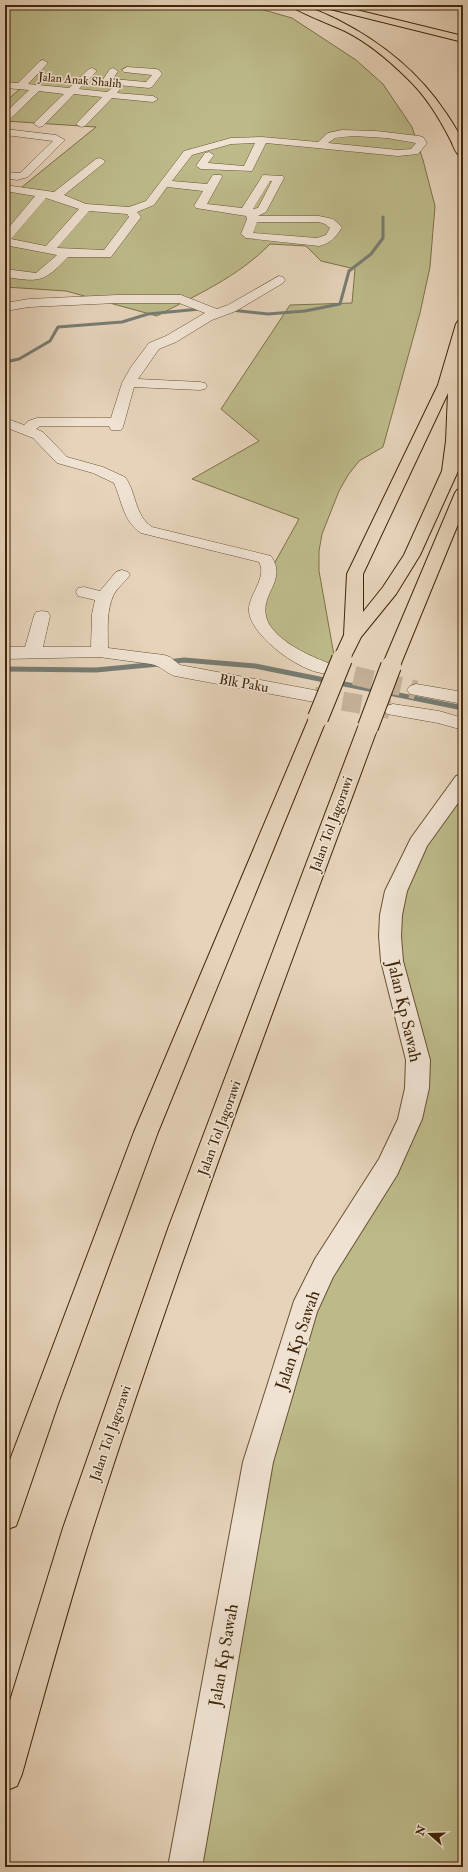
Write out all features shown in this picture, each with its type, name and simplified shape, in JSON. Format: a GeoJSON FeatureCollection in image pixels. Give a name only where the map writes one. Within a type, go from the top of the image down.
{"type":"FeatureCollection","features":[{"type":"Feature","properties":{"kind":"highway"},"geometry":{"type":"LineString","coordinates":[[295,5],[338,23],[361,35],[394,59],[431,99],[454,134],[463,154]]}},
{"type":"Feature","properties":{"kind":"highway"},"geometry":{"type":"LineString","coordinates":[[325,5],[463,39]]}},
{"type":"Feature","properties":{"kind":"highway"},"geometry":{"type":"LineString","coordinates":[[353,635],[355,574],[445,385],[463,324]]}},
{"type":"Feature","properties":{"kind":"highway"},"geometry":{"type":"LineString","coordinates":[[5,1515],[44,1404],[146,1132],[316,707],[353,635],[390,590],[412,555],[450,471],[454,441],[456,386],[463,355]]}},
{"type":"Feature","properties":{"kind":"highway","name":"Jalan Tol Jagorawi"},"geometry":{"type":"LineString","coordinates":[[5,1774],[41,1647],[78,1529],[141,1340],[368,726],[391,666],[463,493]]}},
{"type":"Feature","properties":{"kind":"street"},"geometry":{"type":"LineString","coordinates":[[20,87],[43,63]]}},
{"type":"Feature","properties":{"kind":"street"},"geometry":{"type":"LineString","coordinates":[[113,71],[107,81],[122,84],[149,85],[157,74],[156,72],[127,70]]}},
{"type":"Feature","properties":{"kind":"street"},"geometry":{"type":"LineString","coordinates":[[40,124],[92,71]]}},
{"type":"Feature","properties":{"kind":"street"},"geometry":{"type":"LineString","coordinates":[[80,124],[122,84]]}},
{"type":"Feature","properties":{"kind":"street","name":"Jalan Anak Shalih"},"geometry":{"type":"LineString","coordinates":[[5,85],[153,99]]}},
{"type":"Feature","properties":{"kind":"street"},"geometry":{"type":"LineString","coordinates":[[5,118],[36,89]]}},
{"type":"Feature","properties":{"kind":"street"},"geometry":{"type":"LineString","coordinates":[[5,188],[50,195],[70,203],[86,207],[130,211],[150,203],[188,153],[211,151],[241,140],[262,140],[408,153],[414,152],[422,143],[419,139],[373,134],[353,134],[332,135],[322,145]]}},
{"type":"Feature","properties":{"kind":"street"},"geometry":{"type":"LineString","coordinates":[[5,176],[17,177],[24,175],[60,140],[56,138],[10,136]]}},
{"type":"Feature","properties":{"kind":"street"},"geometry":{"type":"LineString","coordinates":[[211,151],[201,166],[222,169],[248,169],[262,140]]}},
{"type":"Feature","properties":{"kind":"street"},"geometry":{"type":"LineString","coordinates":[[5,240],[50,195],[100,161]]}},
{"type":"Feature","properties":{"kind":"street"},"geometry":{"type":"LineString","coordinates":[[222,169],[200,206],[249,215],[319,219],[329,221],[336,227],[330,237],[319,242],[254,237],[247,234],[249,215]]}},
{"type":"Feature","properties":{"kind":"street"},"geometry":{"type":"LineString","coordinates":[[164,183],[210,188]]}},
{"type":"Feature","properties":{"kind":"street"},"geometry":{"type":"LineString","coordinates":[[50,250],[86,207]]}},
{"type":"Feature","properties":{"kind":"street"},"geometry":{"type":"LineString","coordinates":[[5,240],[65,253],[107,254],[135,217],[130,211]]}},
{"type":"Feature","properties":{"kind":"street"},"geometry":{"type":"LineString","coordinates":[[5,273],[29,278],[41,277],[65,253]]}},
{"type":"Feature","properties":{"kind":"street"},"geometry":{"type":"LineString","coordinates":[[26,431],[37,422],[117,425],[124,396],[129,383],[138,367],[154,346],[171,339],[216,313],[232,308],[279,280]]}},
{"type":"Feature","properties":{"kind":"street"},"geometry":{"type":"LineString","coordinates":[[5,307],[29,303],[117,299],[181,299],[216,313]]}},
{"type":"Feature","properties":{"kind":"street"},"geometry":{"type":"LineString","coordinates":[[129,383],[200,386]]}},
{"type":"Feature","properties":{"kind":"street"},"geometry":{"type":"LineString","coordinates":[[5,422],[38,435],[62,460],[99,464],[120,480],[135,521],[140,527],[265,559],[269,566],[269,572],[258,601],[257,613],[260,622],[265,630],[294,655],[326,669]]}},
{"type":"Feature","properties":{"kind":"street"},"geometry":{"type":"LineString","coordinates":[[99,652],[102,611],[122,575]]}},
{"type":"Feature","properties":{"kind":"street"},"geometry":{"type":"LineString","coordinates":[[84,592],[102,611]]}},
{"type":"Feature","properties":{"kind":"street"},"geometry":{"type":"LineString","coordinates":[[33,651],[42,616]]}},
{"type":"Feature","properties":{"kind":"street","name":"Blk Paku"},"geometry":{"type":"LineString","coordinates":[[5,652],[99,652],[151,658],[169,665],[316,707]]}},
{"type":"Feature","properties":{"kind":"street"},"geometry":{"type":"LineString","coordinates":[[416,690],[463,698]]}},
{"type":"Feature","properties":{"kind":"street"},"geometry":{"type":"LineString","coordinates":[[393,710],[439,717],[463,724]]}},
{"type":"Feature","properties":{"kind":"street","name":"Jalan Kp Sawah"},"geometry":{"type":"LineString","coordinates":[[185,1867],[258,1462],[288,1360],[304,1310],[324,1268],[388,1167],[410,1119],[417,1088],[418,1060],[392,961],[390,936],[391,914],[396,891],[418,842],[463,780]]}},
{"type":"Feature","properties":{"kind":"shaded area"},"geometry":{"type":"Polygon","coordinates":[[[22,5],[246,5],[292,18],[356,60],[383,84],[412,127],[423,160],[435,206],[430,267],[420,313],[383,447],[359,461],[348,475],[339,491],[322,534],[319,551],[319,571],[337,672],[294,655],[257,613],[269,573],[299,519],[192,479],[259,441],[221,409],[290,305],[352,303],[355,269],[321,261],[306,246],[270,244],[258,256],[230,276],[157,316],[66,291],[5,287],[5,189],[17,191],[96,127],[5,121],[5,102],[21,88],[5,84],[5,8],[22,5]]]}},
{"type":"Feature","properties":{"kind":"shaded area"},"geometry":{"type":"Polygon","coordinates":[[[463,781],[463,1867],[185,1867],[307,1305],[417,1088],[392,961],[396,891],[463,781]]]}},
{"type":"Feature","properties":{"kind":"waterway"},"geometry":{"type":"LineString","coordinates":[[231,310],[268,314],[305,311],[340,304],[349,271],[371,254],[383,238],[383,217]]}},
{"type":"Feature","properties":{"kind":"waterway"},"geometry":{"type":"LineString","coordinates":[[5,362],[19,359],[50,341],[58,327],[122,322],[148,314],[200,309]]}},
{"type":"Feature","properties":{"kind":"waterway"},"geometry":{"type":"LineString","coordinates":[[168,662],[184,660],[255,666],[463,708]]}},
{"type":"Feature","properties":{"kind":"waterway"},"geometry":{"type":"LineString","coordinates":[[5,669],[96,670],[159,664]]}},
{"type":"Feature","properties":{"kind":"tunnel"},"geometry":{"type":"LineString","coordinates":[[326,669],[416,690]]}},
{"type":"Feature","properties":{"kind":"tunnel"},"geometry":{"type":"LineString","coordinates":[[314,696],[393,710]]}}]}
